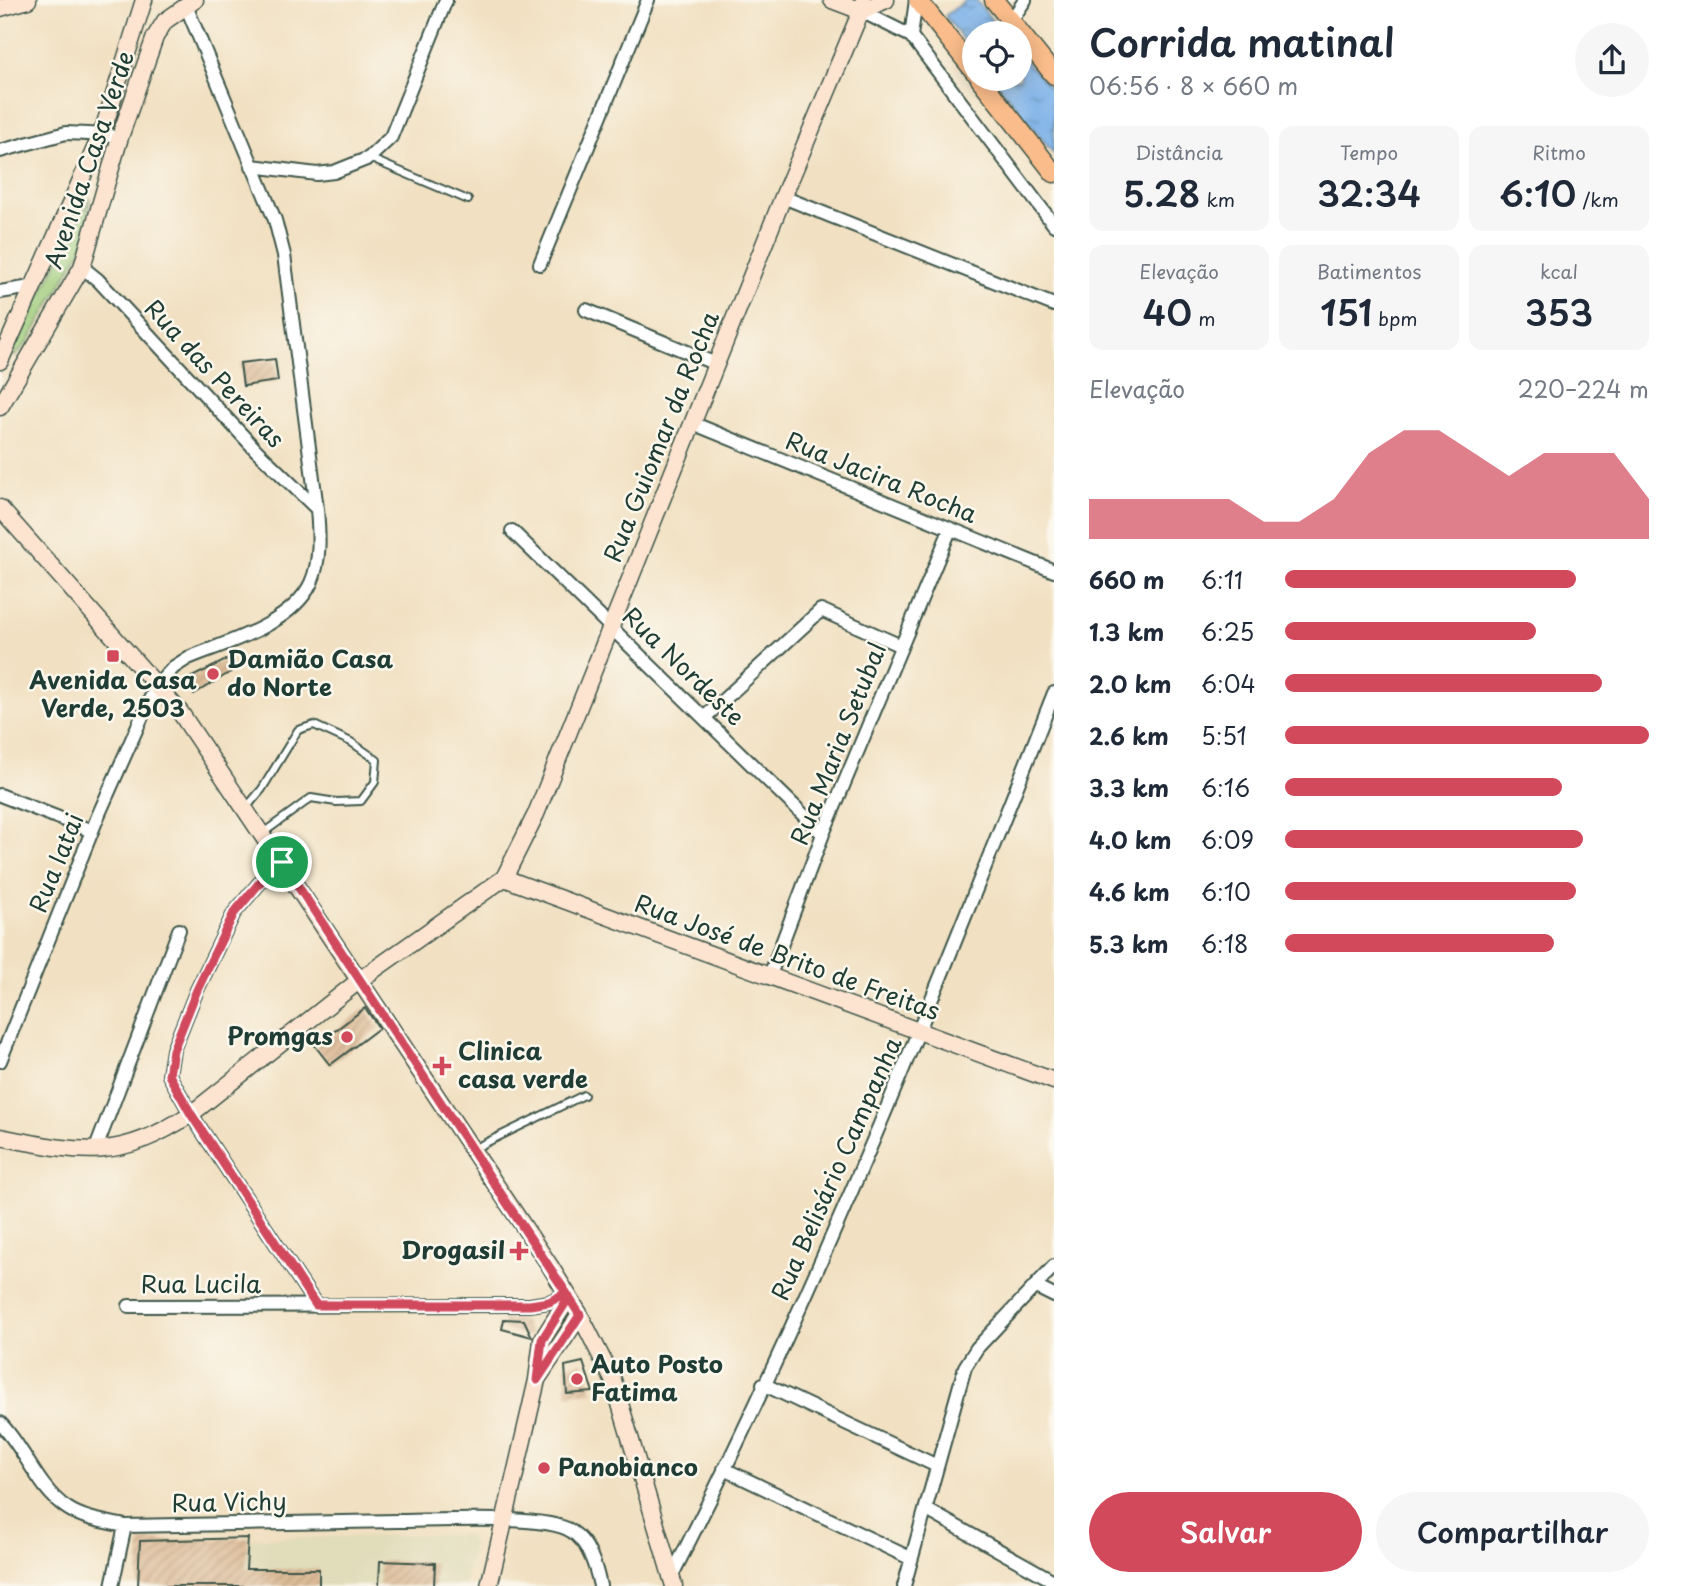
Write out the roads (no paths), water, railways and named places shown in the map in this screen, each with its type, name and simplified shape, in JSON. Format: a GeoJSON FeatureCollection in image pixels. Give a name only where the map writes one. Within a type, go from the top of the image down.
{"type":"FeatureCollection","features":[{"type":"Feature","properties":{"kind":"main road"},"geometry":{"type":"LineString","coordinates":[[917,0],[962,56]]}},
{"type":"Feature","properties":{"kind":"main road"},"geometry":{"type":"LineString","coordinates":[[994,0],[1011,21]]}},
{"type":"Feature","properties":{"kind":"main road"},"geometry":{"type":"LineString","coordinates":[[1032,47],[1054,75]]}},
{"type":"Feature","properties":{"kind":"main road"},"geometry":{"type":"LineString","coordinates":[[989,91],[1054,173]]}},
{"type":"Feature","properties":{"kind":"street"},"geometry":{"type":"LineString","coordinates":[[0,8],[28,0]]}},
{"type":"Feature","properties":{"kind":"street","name":"Avenida Casa Verde"},"geometry":{"type":"LineString","coordinates":[[0,361],[102,133],[144,0]]}},
{"type":"Feature","properties":{"kind":"street"},"geometry":{"type":"LineString","coordinates":[[252,166],[303,173],[334,173],[369,158],[391,137],[446,0]]}},
{"type":"Feature","properties":{"kind":"street"},"geometry":{"type":"LineString","coordinates":[[540,264],[648,0]]}},
{"type":"Feature","properties":{"kind":"street"},"geometry":{"type":"LineString","coordinates":[[832,0],[862,5],[886,0]]}},
{"type":"Feature","properties":{"kind":"street"},"geometry":{"type":"LineString","coordinates":[[911,36],[917,0]]}},
{"type":"Feature","properties":{"kind":"street"},"geometry":{"type":"LineString","coordinates":[[1011,21],[1025,0]]}},
{"type":"Feature","properties":{"kind":"street"},"geometry":{"type":"LineString","coordinates":[[158,684],[174,667],[188,658],[254,630],[281,615],[297,601],[310,584],[319,543],[317,509],[284,255],[275,220],[186,3]]}},
{"type":"Feature","properties":{"kind":"street","name":"Avenida Casa Verde"},"geometry":{"type":"LineString","coordinates":[[0,407],[82,267],[121,137],[155,37],[165,21],[186,3]]}},
{"type":"Feature","properties":{"kind":"street"},"geometry":{"type":"LineString","coordinates":[[862,5],[911,36],[1054,225]]}},
{"type":"Feature","properties":{"kind":"street","name":"Rua Guiomar da Rocha"},"geometry":{"type":"LineString","coordinates":[[504,878],[526,837],[862,5]]}},
{"type":"Feature","properties":{"kind":"street"},"geometry":{"type":"LineString","coordinates":[[0,151],[66,133],[102,133],[121,137]]}},
{"type":"Feature","properties":{"kind":"street"},"geometry":{"type":"LineString","coordinates":[[783,197],[1054,305]]}},
{"type":"Feature","properties":{"kind":"street","name":"Rua das Pereiras"},"geometry":{"type":"LineString","coordinates":[[82,267],[98,280],[256,450],[317,509]]}},
{"type":"Feature","properties":{"kind":"street"},"geometry":{"type":"LineString","coordinates":[[0,292],[31,287]]}},
{"type":"Feature","properties":{"kind":"street"},"geometry":{"type":"LineString","coordinates":[[586,310],[716,364]]}},
{"type":"Feature","properties":{"kind":"street","name":"Rua Jacira Rocha"},"geometry":{"type":"LineString","coordinates":[[692,423],[1054,571]]}},
{"type":"Feature","properties":{"kind":"street"},"geometry":{"type":"LineString","coordinates":[[0,508],[5,519],[158,684],[263,833],[568,1295],[612,1380],[672,1581]]}},
{"type":"Feature","properties":{"kind":"street","name":"Rua Maria Setubal"},"geometry":{"type":"LineString","coordinates":[[770,975],[823,834],[950,530]]}},
{"type":"Feature","properties":{"kind":"street","name":"Rua Nordeste"},"geometry":{"type":"LineString","coordinates":[[512,531],[823,834]]}},
{"type":"Feature","properties":{"kind":"street"},"geometry":{"type":"LineString","coordinates":[[704,718],[821,610],[901,646]]}},
{"type":"Feature","properties":{"kind":"street","name":"Rua Iatai"},"geometry":{"type":"LineString","coordinates":[[0,1061],[92,831],[158,684]]}},
{"type":"Feature","properties":{"kind":"street","name":"Rua Belisário Campanha"},"geometry":{"type":"LineString","coordinates":[[672,1581],[830,1242],[921,1032],[1054,693]]}},
{"type":"Feature","properties":{"kind":"street"},"geometry":{"type":"LineString","coordinates":[[0,795],[92,831]]}},
{"type":"Feature","properties":{"kind":"street"},"geometry":{"type":"LineString","coordinates":[[282,862],[268,873],[234,913],[197,990],[173,1050],[169,1075],[191,1114],[316,1305]]}},
{"type":"Feature","properties":{"kind":"street"},"geometry":{"type":"LineString","coordinates":[[0,1137],[95,1151],[142,1142],[191,1114],[360,979],[504,878]]}},
{"type":"Feature","properties":{"kind":"street","name":"Rua José de Brito de Freitas"},"geometry":{"type":"LineString","coordinates":[[504,878],[1054,1081]]}},
{"type":"Feature","properties":{"kind":"street"},"geometry":{"type":"LineString","coordinates":[[95,1151],[179,930]]}},
{"type":"Feature","properties":{"kind":"street"},"geometry":{"type":"LineString","coordinates":[[904,1586],[965,1367],[977,1348],[1054,1266]]}},
{"type":"Feature","properties":{"kind":"street"},"geometry":{"type":"LineString","coordinates":[[1036,1287],[1054,1296]]}},
{"type":"Feature","properties":{"kind":"street"},"geometry":{"type":"LineString","coordinates":[[489,1586],[537,1380],[542,1340],[568,1295]]}},
{"type":"Feature","properties":{"kind":"street","name":"Rua Lucila"},"geometry":{"type":"LineString","coordinates":[[129,1306],[530,1305],[568,1295]]}},
{"type":"Feature","properties":{"kind":"street"},"geometry":{"type":"LineString","coordinates":[[537,1380],[580,1315]]}},
{"type":"Feature","properties":{"kind":"street"},"geometry":{"type":"LineString","coordinates":[[763,1384],[937,1466]]}},
{"type":"Feature","properties":{"kind":"street","name":"Rua Vichy"},"geometry":{"type":"LineString","coordinates":[[0,1423],[22,1449],[39,1478],[67,1508],[85,1517],[125,1526],[504,1521],[553,1524],[570,1529],[581,1538],[589,1552],[600,1586]]}},
{"type":"Feature","properties":{"kind":"street"},"geometry":{"type":"LineString","coordinates":[[724,1469],[911,1558]]}},
{"type":"Feature","properties":{"kind":"street"},"geometry":{"type":"LineString","coordinates":[[927,1510],[1049,1580]]}},
{"type":"Feature","properties":{"kind":"street"},"geometry":{"type":"LineString","coordinates":[[112,1586],[125,1526]]}},
{"type":"Feature","properties":{"kind":"lane"},"geometry":{"type":"LineString","coordinates":[[369,158],[468,200]]}},
{"type":"Feature","properties":{"kind":"lane"},"geometry":{"type":"LineString","coordinates":[[246,808],[262,789],[298,730],[314,725],[351,742],[377,760],[375,782],[361,801],[336,802],[311,798],[263,833]]}},
{"type":"Feature","properties":{"kind":"lane"},"geometry":{"type":"LineString","coordinates":[[473,1149],[584,1095]]}},
{"type":"Feature","properties":{"kind":"water"},"geometry":{"type":"Polygon","coordinates":[[[966,0],[976,0],[993,21],[962,21],[962,38],[945,16],[966,0]]]}},
{"type":"Feature","properties":{"kind":"water"},"geometry":{"type":"Polygon","coordinates":[[[1032,68],[1054,92],[1054,154],[1004,91],[1032,91],[1032,68]]]}},
{"type":"Feature","properties":{"kind":"place","name":"Avenida Casa Verde, 2503"},"geometry":{"type":"Point","coordinates":[113,656]}},
{"type":"Feature","properties":{"kind":"place","name":"Damião Casa do Norte"},"geometry":{"type":"Point","coordinates":[213,674]}},
{"type":"Feature","properties":{"kind":"place","name":"Promgas"},"geometry":{"type":"Point","coordinates":[347,1037]}},
{"type":"Feature","properties":{"kind":"place","name":"Clinica casa verde"},"geometry":{"type":"Point","coordinates":[442,1066]}},
{"type":"Feature","properties":{"kind":"place","name":"Drogasil"},"geometry":{"type":"Point","coordinates":[519,1251]}},
{"type":"Feature","properties":{"kind":"place","name":"Auto Posto Fatima"},"geometry":{"type":"Point","coordinates":[577,1379]}},
{"type":"Feature","properties":{"kind":"place","name":"Panobianco"},"geometry":{"type":"Point","coordinates":[544,1468]}}]}
